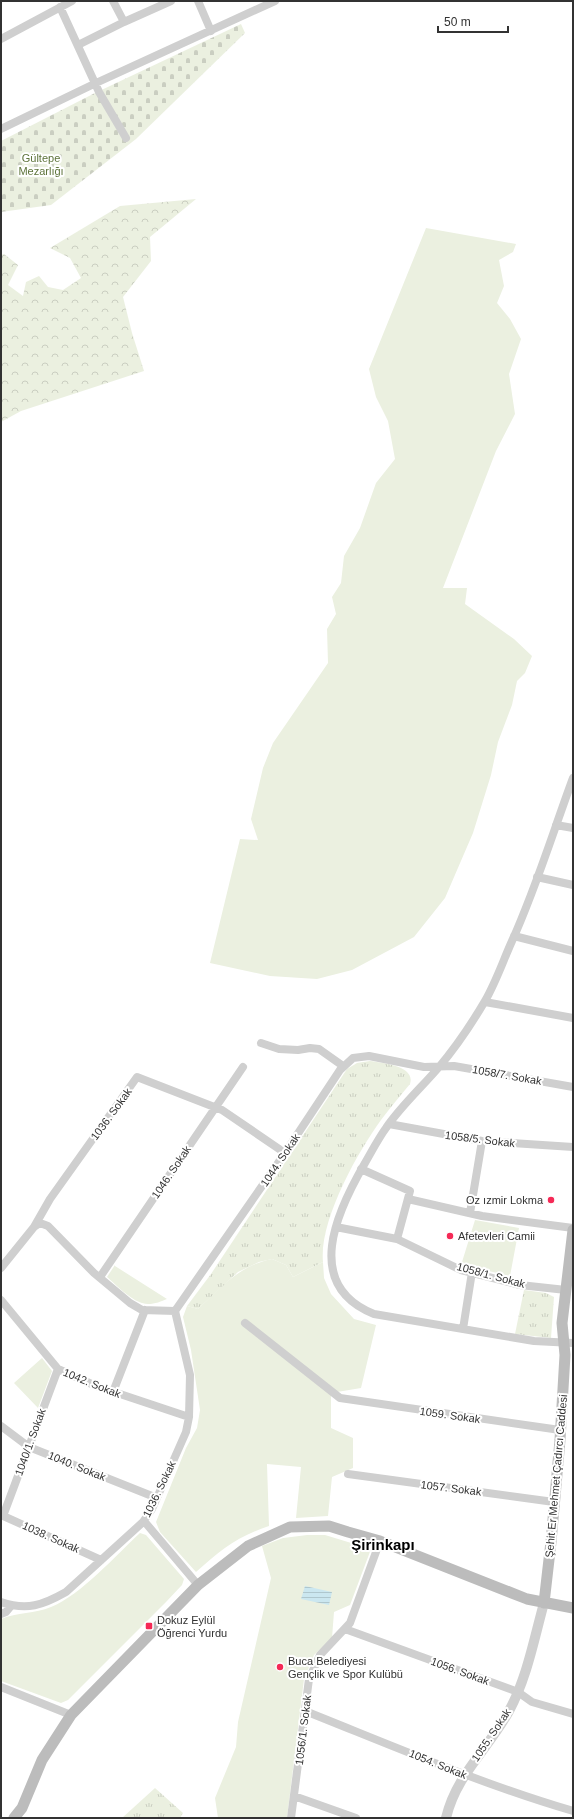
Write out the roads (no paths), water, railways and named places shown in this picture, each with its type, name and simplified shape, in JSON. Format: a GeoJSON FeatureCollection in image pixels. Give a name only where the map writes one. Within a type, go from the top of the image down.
{"type":"FeatureCollection","features":[{"type":"Feature","properties":{"kind":"main road","name":"Şehit Er Mehmet Çadırcı Caddesi"},"geometry":{"type":"LineString","coordinates":[[544,1603],[554,1502],[565,1355],[569,1343],[562,1323],[566,1290],[571,1271],[573,1229]]}},
{"type":"Feature","properties":{"kind":"main road"},"geometry":{"type":"LineString","coordinates":[[14,1818],[21,1813],[42,1760],[71,1715],[198,1585],[248,1546],[290,1528],[329,1526],[380,1541],[527,1599],[573,1608]]}},
{"type":"Feature","properties":{"kind":"street"},"geometry":{"type":"LineString","coordinates":[[1,39],[72,1]]}},
{"type":"Feature","properties":{"kind":"street"},"geometry":{"type":"LineString","coordinates":[[113,1],[124,22]]}},
{"type":"Feature","properties":{"kind":"street"},"geometry":{"type":"LineString","coordinates":[[78,45],[171,1]]}},
{"type":"Feature","properties":{"kind":"street"},"geometry":{"type":"LineString","coordinates":[[198,1],[212,31]]}},
{"type":"Feature","properties":{"kind":"street"},"geometry":{"type":"LineString","coordinates":[[1,129],[96,83],[275,1]]}},
{"type":"Feature","properties":{"kind":"street"},"geometry":{"type":"LineString","coordinates":[[60,7],[96,83],[126,138]]}},
{"type":"Feature","properties":{"kind":"street"},"geometry":{"type":"LineString","coordinates":[[569,1343],[534,1341],[374,1314],[357,1305],[339,1285],[332,1267],[330,1248],[345,1201],[361,1169],[389,1124],[440,1066],[485,1002],[514,936],[573,778]]}},
{"type":"Feature","properties":{"kind":"street"},"geometry":{"type":"LineString","coordinates":[[556,825],[573,828]]}},
{"type":"Feature","properties":{"kind":"street"},"geometry":{"type":"LineString","coordinates":[[537,876],[573,885]]}},
{"type":"Feature","properties":{"kind":"street"},"geometry":{"type":"LineString","coordinates":[[514,936],[573,951]]}},
{"type":"Feature","properties":{"kind":"street"},"geometry":{"type":"LineString","coordinates":[[485,1002],[573,1018]]}},
{"type":"Feature","properties":{"kind":"street"},"geometry":{"type":"LineString","coordinates":[[261,1043],[279,1049],[319,1049],[343,1066]]}},
{"type":"Feature","properties":{"kind":"street","name":"1044. Sokak"},"geometry":{"type":"LineString","coordinates":[[175,1311],[285,1153],[343,1066],[353,1058],[369,1056],[424,1067],[440,1066]]}},
{"type":"Feature","properties":{"kind":"street","name":"1058/7. Sokak"},"geometry":{"type":"LineString","coordinates":[[440,1066],[454,1066],[573,1087]]}},
{"type":"Feature","properties":{"kind":"street","name":"1046. Sokak"},"geometry":{"type":"LineString","coordinates":[[100,1277],[243,1067]]}},
{"type":"Feature","properties":{"kind":"street","name":"1036. Sokak"},"geometry":{"type":"LineString","coordinates":[[1,1268],[34,1227],[50,1199],[137,1077],[222,1110],[285,1153]]}},
{"type":"Feature","properties":{"kind":"street","name":"1058/5. Sokak"},"geometry":{"type":"LineString","coordinates":[[389,1124],[482,1141],[573,1147]]}},
{"type":"Feature","properties":{"kind":"street"},"geometry":{"type":"LineString","coordinates":[[470,1213],[482,1141]]}},
{"type":"Feature","properties":{"kind":"street"},"geometry":{"type":"LineString","coordinates":[[361,1169],[410,1191],[397,1239]]}},
{"type":"Feature","properties":{"kind":"street"},"geometry":{"type":"LineString","coordinates":[[408,1199],[470,1213],[573,1229]]}},
{"type":"Feature","properties":{"kind":"street"},"geometry":{"type":"LineString","coordinates":[[34,1227],[40,1223],[48,1226],[100,1277],[130,1303],[145,1310],[175,1311]]}},
{"type":"Feature","properties":{"kind":"street","name":"1058/1. Sokak"},"geometry":{"type":"LineString","coordinates":[[336,1227],[397,1239],[461,1270],[520,1285],[566,1290]]}},
{"type":"Feature","properties":{"kind":"street"},"geometry":{"type":"LineString","coordinates":[[463,1329],[472,1272]]}},
{"type":"Feature","properties":{"kind":"street","name":"1042. Sokak"},"geometry":{"type":"LineString","coordinates":[[1,1300],[58,1369],[96,1386],[189,1417]]}},
{"type":"Feature","properties":{"kind":"street"},"geometry":{"type":"LineString","coordinates":[[113,1392],[145,1310]]}},
{"type":"Feature","properties":{"kind":"street","name":"1036. Sokak"},"geometry":{"type":"LineString","coordinates":[[1,1602],[11,1606],[30,1607],[53,1600],[66,1592],[144,1521],[157,1498],[186,1432],[189,1417],[190,1375],[175,1311]]}},
{"type":"Feature","properties":{"kind":"street","name":"1059. Sokak"},"geometry":{"type":"LineString","coordinates":[[245,1323],[340,1398],[560,1430]]}},
{"type":"Feature","properties":{"kind":"street","name":"1040/1. Sokak"},"geometry":{"type":"LineString","coordinates":[[2,1515],[58,1369]]}},
{"type":"Feature","properties":{"kind":"street","name":"1040. Sokak"},"geometry":{"type":"LineString","coordinates":[[1,1426],[29,1446],[157,1498]]}},
{"type":"Feature","properties":{"kind":"street","name":"1057. Sokak"},"geometry":{"type":"LineString","coordinates":[[348,1474],[554,1502]]}},
{"type":"Feature","properties":{"kind":"street","name":"1038. Sokak"},"geometry":{"type":"LineString","coordinates":[[2,1515],[102,1560]]}},
{"type":"Feature","properties":{"kind":"street"},"geometry":{"type":"LineString","coordinates":[[144,1521],[198,1585]]}},
{"type":"Feature","properties":{"kind":"street","name":"1056/1. Sokak"},"geometry":{"type":"LineString","coordinates":[[291,1818],[309,1679],[320,1655],[350,1623],[380,1541]]}},
{"type":"Feature","properties":{"kind":"street","name":"1055. Sokak"},"geometry":{"type":"LineString","coordinates":[[446,1818],[451,1800],[464,1775],[509,1711],[518,1692],[544,1603]]}},
{"type":"Feature","properties":{"kind":"street"},"geometry":{"type":"LineString","coordinates":[[1,1614],[6,1612],[11,1606]]}},
{"type":"Feature","properties":{"kind":"street","name":"1056. Sokak"},"geometry":{"type":"LineString","coordinates":[[345,1629],[518,1692],[532,1702],[573,1714]]}},
{"type":"Feature","properties":{"kind":"street"},"geometry":{"type":"LineString","coordinates":[[1,1687],[71,1715]]}},
{"type":"Feature","properties":{"kind":"street","name":"1054. Sokak"},"geometry":{"type":"LineString","coordinates":[[305,1711],[464,1775],[511,1792],[573,1811]]}},
{"type":"Feature","properties":{"kind":"street"},"geometry":{"type":"LineString","coordinates":[[294,1796],[356,1818]]}},
{"type":"Feature","properties":{"kind":"water"},"geometry":{"type":"Polygon","coordinates":[[[305,1586],[332,1592],[329,1605],[301,1599],[305,1586]]]}},
{"type":"Feature","properties":{"kind":"place","name":"Oz ızmir Lokma"},"geometry":{"type":"Point","coordinates":[551,1200]}},
{"type":"Feature","properties":{"kind":"place","name":"Afetevleri Camii"},"geometry":{"type":"Point","coordinates":[450,1236]}},
{"type":"Feature","properties":{"kind":"place","name":"Dokuz Eylül Öğrenci Yurdu"},"geometry":{"type":"Point","coordinates":[149,1626]}},
{"type":"Feature","properties":{"kind":"place","name":"Buca Belediyesi Gençlik ve Spor Kulübü"},"geometry":{"type":"Point","coordinates":[280,1667]}},
{"type":"Feature","properties":{"kind":"district","name":"Şirinkapı"},"geometry":{"type":"Point","coordinates":[383,1544]}},
{"type":"Feature","properties":{"kind":"park label","name":"Gültepe Mezarlığı"},"geometry":{"type":"Point","coordinates":[41,164]}}]}
